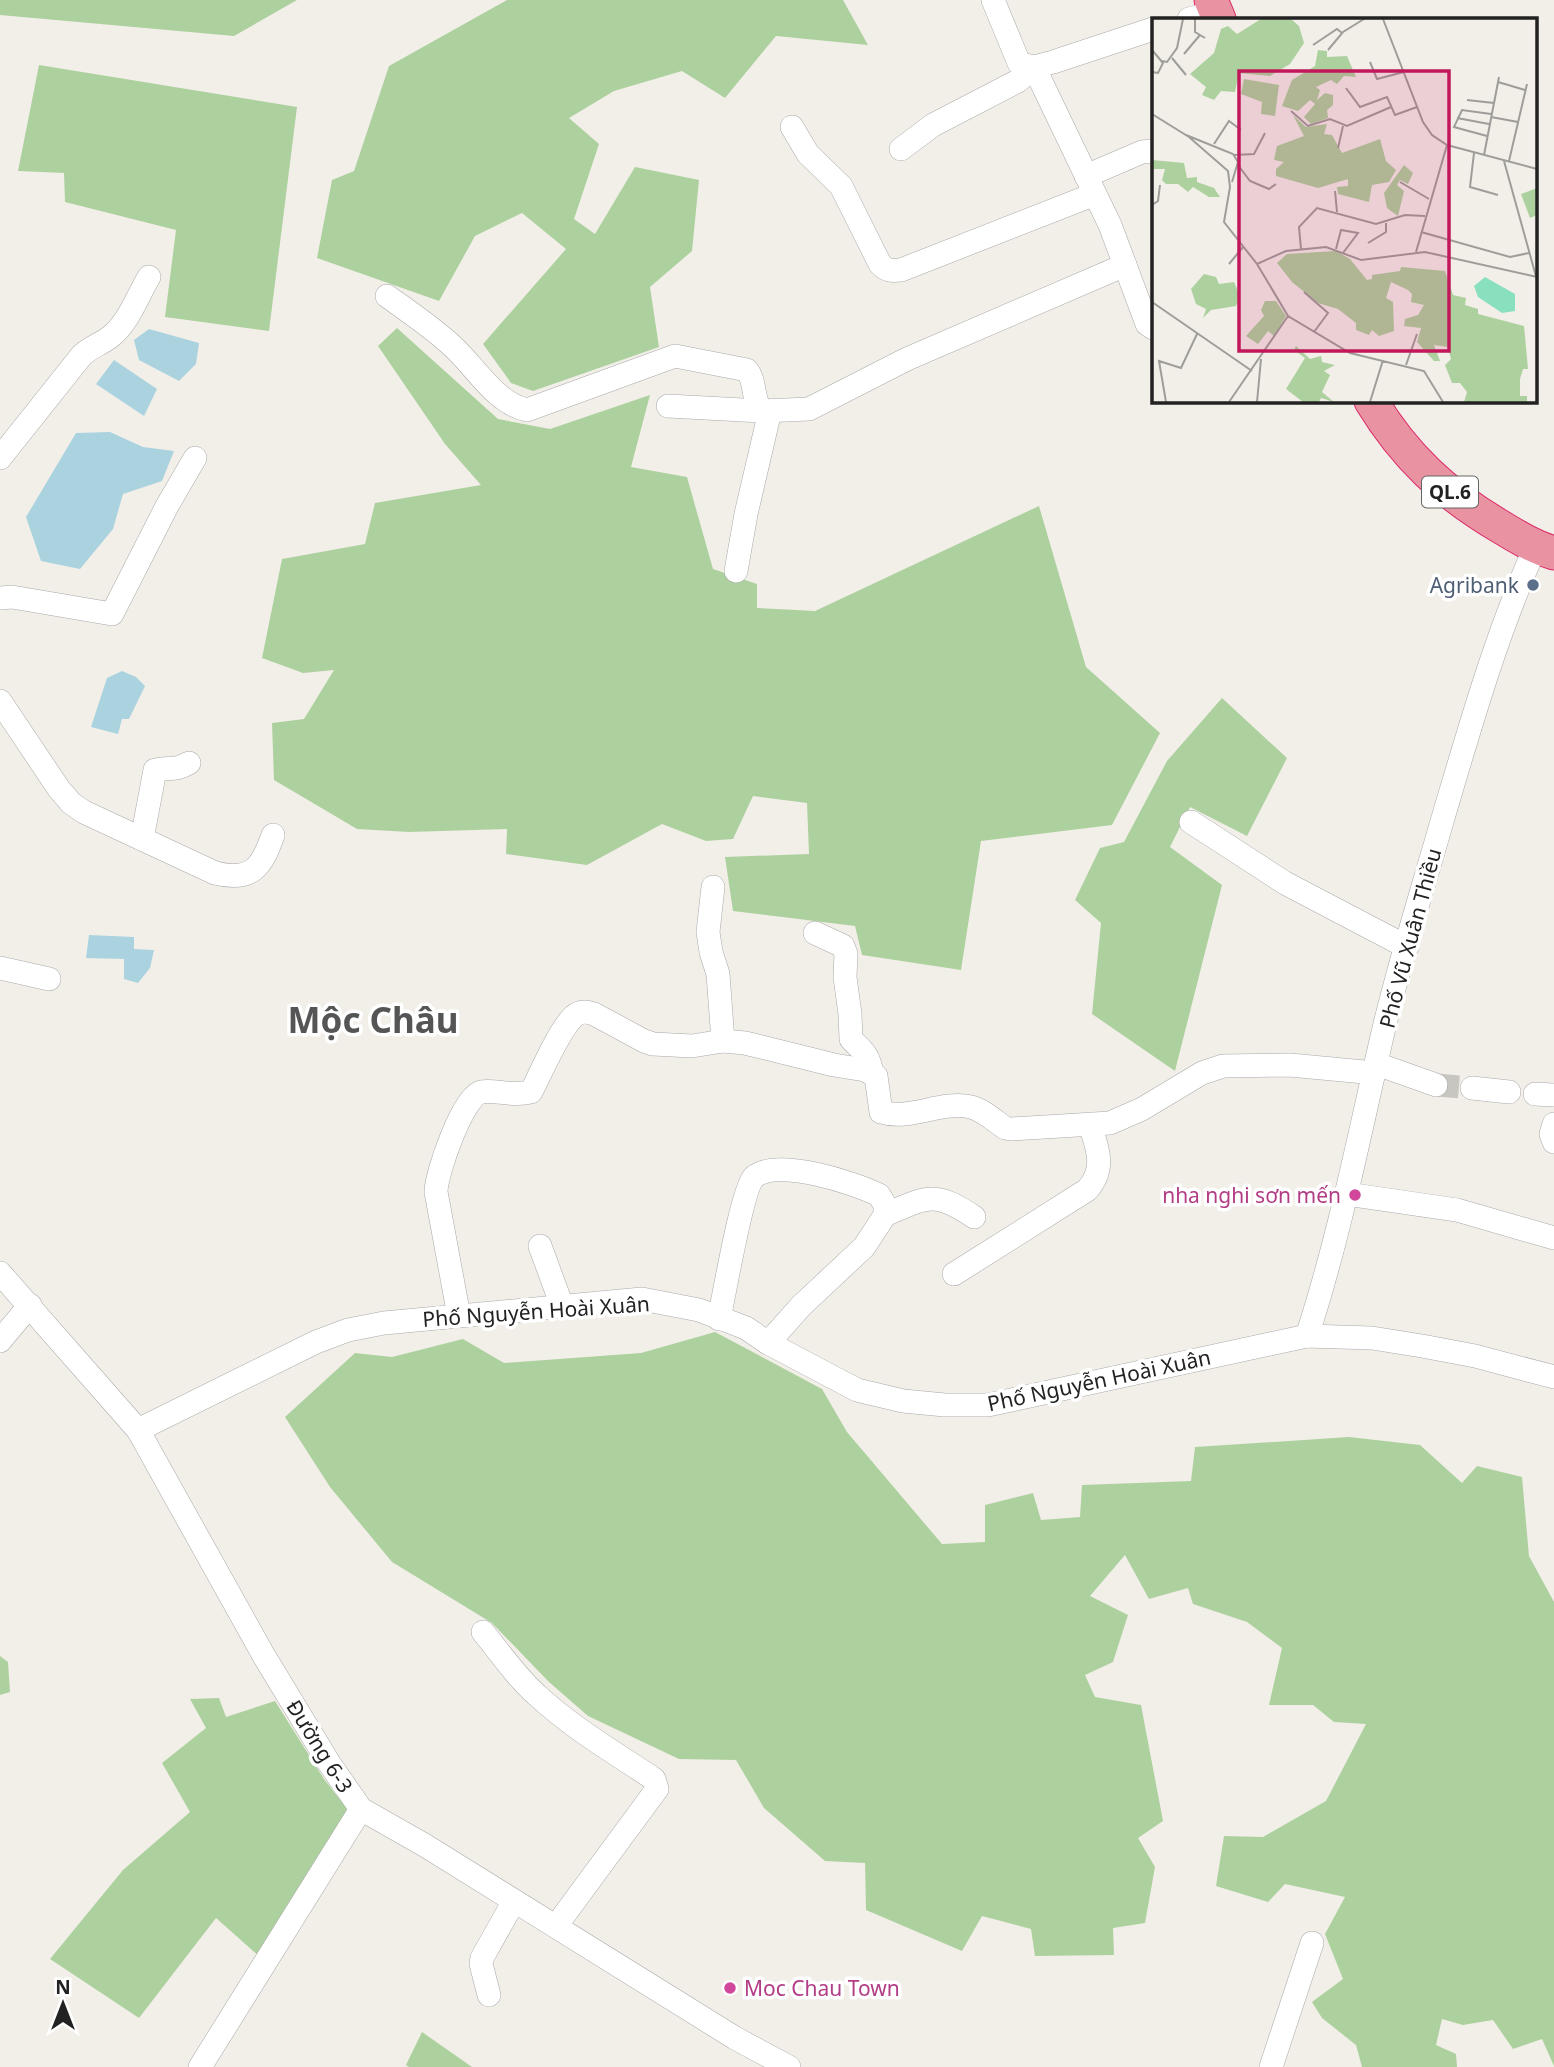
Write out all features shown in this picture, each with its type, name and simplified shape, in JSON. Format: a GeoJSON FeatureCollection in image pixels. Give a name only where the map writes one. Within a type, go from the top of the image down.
{"type":"FeatureCollection","features":[{"type":"Feature","properties":{"kind":"highway","name":"QL.6"},"geometry":{"type":"LineString","coordinates":[[1372,402],[1386,426],[1426,473],[1474,511],[1545,550]]}},
{"type":"Feature","properties":{"kind":"street"},"geometry":{"type":"LineString","coordinates":[[993,0],[1019,64],[1032,67],[1152,29]]}},
{"type":"Feature","properties":{"kind":"street"},"geometry":{"type":"LineString","coordinates":[[901,149],[945,118],[1018,81],[1032,67]]}},
{"type":"Feature","properties":{"kind":"street"},"geometry":{"type":"LineString","coordinates":[[1032,67],[1110,225],[1147,324],[1152,327]]}},
{"type":"Feature","properties":{"kind":"street"},"geometry":{"type":"LineString","coordinates":[[792,127],[808,154],[834,178],[880,264],[884,269],[892,271],[901,270],[1090,185],[1142,152],[1152,151]]}},
{"type":"Feature","properties":{"kind":"street"},"geometry":{"type":"LineString","coordinates":[[668,406],[762,412],[809,409],[907,359],[1125,265]]}},
{"type":"Feature","properties":{"kind":"street"},"geometry":{"type":"LineString","coordinates":[[5,443],[82,355],[120,328],[149,277]]}},
{"type":"Feature","properties":{"kind":"street"},"geometry":{"type":"LineString","coordinates":[[387,296],[450,343],[514,407],[527,410],[675,356],[747,370],[752,376],[756,404],[762,412],[738,561]]}},
{"type":"Feature","properties":{"kind":"street"},"geometry":{"type":"LineString","coordinates":[[0,598],[12,597],[111,614],[195,458]]}},
{"type":"Feature","properties":{"kind":"street","name":"Phố Vũ Xuân Thiều"},"geometry":{"type":"LineString","coordinates":[[1307,1336],[1326,1278],[1385,1027],[1489,667],[1517,590],[1545,550]]}},
{"type":"Feature","properties":{"kind":"street"},"geometry":{"type":"LineString","coordinates":[[0,701],[60,789],[71,803],[84,811],[225,876],[248,873],[259,867],[273,835]]}},
{"type":"Feature","properties":{"kind":"street"},"geometry":{"type":"LineString","coordinates":[[142,839],[155,770],[162,768],[173,771],[189,763]]}},
{"type":"Feature","properties":{"kind":"street"},"geometry":{"type":"LineString","coordinates":[[1192,822],[1285,883],[1407,947]]}},
{"type":"Feature","properties":{"kind":"street"},"geometry":{"type":"LineString","coordinates":[[713,887],[708,940],[718,974],[723,1041]]}},
{"type":"Feature","properties":{"kind":"street"},"geometry":{"type":"LineString","coordinates":[[815,933],[843,946],[846,954],[845,977],[851,1039],[869,1058],[872,1073],[878,1083],[881,1112],[886,1114],[969,1107],[1011,1129],[1110,1123],[1142,1109],[1202,1073],[1223,1066],[1290,1065],[1376,1069],[1436,1085]]}},
{"type":"Feature","properties":{"kind":"street"},"geometry":{"type":"LineString","coordinates":[[0,968],[48,979]]}},
{"type":"Feature","properties":{"kind":"street"},"geometry":{"type":"LineString","coordinates":[[459,1316],[436,1192],[436,1178],[457,1126],[474,1096],[481,1092],[508,1095],[531,1093],[573,1016],[587,1011],[653,1044],[692,1046],[723,1041],[745,1043],[872,1073]]}},
{"type":"Feature","properties":{"kind":"street"},"geometry":{"type":"LineString","coordinates":[[1472,1088],[1509,1092]]}},
{"type":"Feature","properties":{"kind":"street"},"geometry":{"type":"LineString","coordinates":[[1554,1124],[1551,1134],[1554,1142]]}},
{"type":"Feature","properties":{"kind":"street"},"geometry":{"type":"LineString","coordinates":[[954,1274],[1087,1190],[1097,1176],[1100,1166],[1090,1125]]}},
{"type":"Feature","properties":{"kind":"street"},"geometry":{"type":"LineString","coordinates":[[719,1319],[741,1211],[754,1177],[763,1172],[778,1170],[841,1181],[879,1195],[885,1215]]}},
{"type":"Feature","properties":{"kind":"street"},"geometry":{"type":"LineString","coordinates":[[1347,1194],[1457,1210],[1554,1238]]}},
{"type":"Feature","properties":{"kind":"street"},"geometry":{"type":"LineString","coordinates":[[768,1343],[802,1306],[864,1247],[885,1215],[913,1202],[935,1198],[955,1204],[974,1217]]}},
{"type":"Feature","properties":{"kind":"street"},"geometry":{"type":"LineString","coordinates":[[540,1246],[562,1306]]}},
{"type":"Feature","properties":{"kind":"street","name":"Đường 6-3"},"geometry":{"type":"LineString","coordinates":[[0,1273],[138,1430],[264,1656],[360,1809],[426,1846],[783,2066]]}},
{"type":"Feature","properties":{"kind":"street","name":"Phố Nguyễn Hoài Xuân"},"geometry":{"type":"LineString","coordinates":[[138,1430],[337,1334],[384,1323],[642,1299],[675,1304],[746,1328],[768,1343],[857,1390],[904,1401],[945,1405],[988,1405],[1307,1336],[1372,1338],[1422,1346],[1475,1356],[1554,1377]]}},
{"type":"Feature","properties":{"kind":"street"},"geometry":{"type":"LineString","coordinates":[[0,1341],[30,1305]]}},
{"type":"Feature","properties":{"kind":"street"},"geometry":{"type":"LineString","coordinates":[[483,1632],[538,1696],[571,1724],[654,1779],[657,1789],[556,1926]]}},
{"type":"Feature","properties":{"kind":"street"},"geometry":{"type":"LineString","coordinates":[[200,2067],[360,1809]]}},
{"type":"Feature","properties":{"kind":"street"},"geometry":{"type":"LineString","coordinates":[[489,1995],[482,1958],[514,1901]]}},
{"type":"Feature","properties":{"kind":"street"},"geometry":{"type":"LineString","coordinates":[[1271,2067],[1312,1943]]}},
{"type":"Feature","properties":{"kind":"green space"},"geometry":{"type":"Polygon","coordinates":[[[0,0],[297,0],[234,36],[0,15],[0,0]]]}},
{"type":"Feature","properties":{"kind":"green space"},"geometry":{"type":"Polygon","coordinates":[[[507,0],[843,0],[868,45],[776,36],[725,98],[682,71],[614,91],[569,118],[599,144],[574,219],[595,234],[635,167],[699,180],[692,251],[650,287],[659,347],[533,391],[511,383],[483,344],[566,249],[522,213],[475,236],[439,301],[317,258],[332,180],[354,171],[389,66],[507,0]]]}},
{"type":"Feature","properties":{"kind":"green space"},"geometry":{"type":"Polygon","coordinates":[[[39,65],[297,107],[269,331],[165,317],[176,230],[65,202],[64,173],[18,171],[39,65]]]}},
{"type":"Feature","properties":{"kind":"green space"},"geometry":{"type":"Polygon","coordinates":[[[397,328],[498,419],[550,429],[650,395],[631,467],[687,477],[713,569],[757,584],[757,608],[815,611],[1039,506],[1086,667],[1160,733],[1112,825],[981,841],[961,970],[862,955],[855,926],[733,911],[725,857],[809,854],[807,803],[753,796],[733,839],[706,841],[662,824],[587,865],[506,854],[507,829],[409,832],[357,829],[274,780],[272,723],[304,719],[334,670],[303,673],[262,658],[282,559],[365,544],[375,503],[481,485],[445,444],[378,346],[397,328]]]}},
{"type":"Feature","properties":{"kind":"green space"},"geometry":{"type":"Polygon","coordinates":[[[1222,698],[1287,758],[1247,836],[1190,807],[1170,847],[1222,885],[1175,1071],[1092,1014],[1101,923],[1075,900],[1100,848],[1124,842],[1167,761],[1222,698]]]}},
{"type":"Feature","properties":{"kind":"green space"},"geometry":{"type":"Polygon","coordinates":[[[715,1332],[822,1389],[847,1432],[942,1544],[985,1542],[985,1505],[1033,1493],[1041,1520],[1080,1517],[1082,1485],[1191,1481],[1195,1447],[1349,1437],[1420,1445],[1462,1483],[1477,1466],[1522,1477],[1529,1556],[1554,1602],[1554,2066],[1542,2039],[1513,2049],[1493,2020],[1463,2025],[1442,2019],[1436,2045],[1456,2054],[1457,2067],[1362,2067],[1356,2045],[1322,2018],[1312,2002],[1343,1979],[1325,1934],[1345,1897],[1285,1884],[1268,1902],[1216,1886],[1224,1836],[1263,1837],[1326,1801],[1366,1724],[1334,1722],[1313,1705],[1269,1705],[1282,1648],[1247,1622],[1193,1604],[1188,1588],[1149,1599],[1125,1555],[1090,1596],[1128,1615],[1113,1662],[1085,1675],[1095,1697],[1141,1705],[1163,1821],[1138,1838],[1155,1867],[1145,1923],[1113,1928],[1114,1955],[1035,1956],[1031,1929],[982,1916],[962,1951],[866,1910],[865,1863],[825,1861],[764,1808],[736,1760],[679,1759],[588,1716],[549,1682],[492,1623],[392,1562],[330,1487],[285,1417],[355,1353],[392,1357],[463,1339],[504,1363],[641,1353],[715,1332]]]}},
{"type":"Feature","properties":{"kind":"green space"},"geometry":{"type":"Polygon","coordinates":[[[0,1656],[8,1662],[10,1692],[0,1695],[0,1656]]]}},
{"type":"Feature","properties":{"kind":"green space"},"geometry":{"type":"Polygon","coordinates":[[[219,1698],[226,1717],[275,1701],[324,1779],[349,1811],[260,1957],[216,1918],[139,2018],[50,1959],[123,1870],[190,1812],[162,1763],[206,1728],[190,1699],[219,1698]]]}},
{"type":"Feature","properties":{"kind":"green space"},"geometry":{"type":"Polygon","coordinates":[[[422,2032],[472,2067],[406,2065],[422,2032]]]}},
{"type":"Feature","properties":{"kind":"water"},"geometry":{"type":"Polygon","coordinates":[[[149,329],[199,343],[196,364],[179,381],[139,360],[134,340],[149,329]]]}},
{"type":"Feature","properties":{"kind":"water"},"geometry":{"type":"Polygon","coordinates":[[[114,360],[157,389],[144,416],[96,384],[114,360]]]}},
{"type":"Feature","properties":{"kind":"water"},"geometry":{"type":"Polygon","coordinates":[[[110,432],[143,447],[174,451],[162,481],[123,494],[113,529],[80,569],[41,561],[26,517],[76,433],[110,432]]]}},
{"type":"Feature","properties":{"kind":"water"},"geometry":{"type":"Polygon","coordinates":[[[122,671],[136,677],[145,686],[129,719],[122,719],[118,734],[91,727],[107,678],[122,671]]]}},
{"type":"Feature","properties":{"kind":"water"},"geometry":{"type":"Polygon","coordinates":[[[89,935],[134,937],[134,949],[154,950],[150,968],[138,983],[124,979],[124,959],[86,958],[89,935]]]}},
{"type":"Feature","properties":{"kind":"tunnel"},"geometry":{"type":"LineString","coordinates":[[1436,1085],[1472,1088]]}},
{"type":"Feature","properties":{"kind":"place","name":"Agribank"},"geometry":{"type":"Point","coordinates":[1533,585]}},
{"type":"Feature","properties":{"kind":"place","name":"nha nghi sơn mến"},"geometry":{"type":"Point","coordinates":[1355,1195]}},
{"type":"Feature","properties":{"kind":"place","name":"Moc Chau Town"},"geometry":{"type":"Point","coordinates":[730,1988]}},
{"type":"Feature","properties":{"kind":"district","name":"Mộc Châu"},"geometry":{"type":"Point","coordinates":[373,1019]}}]}
